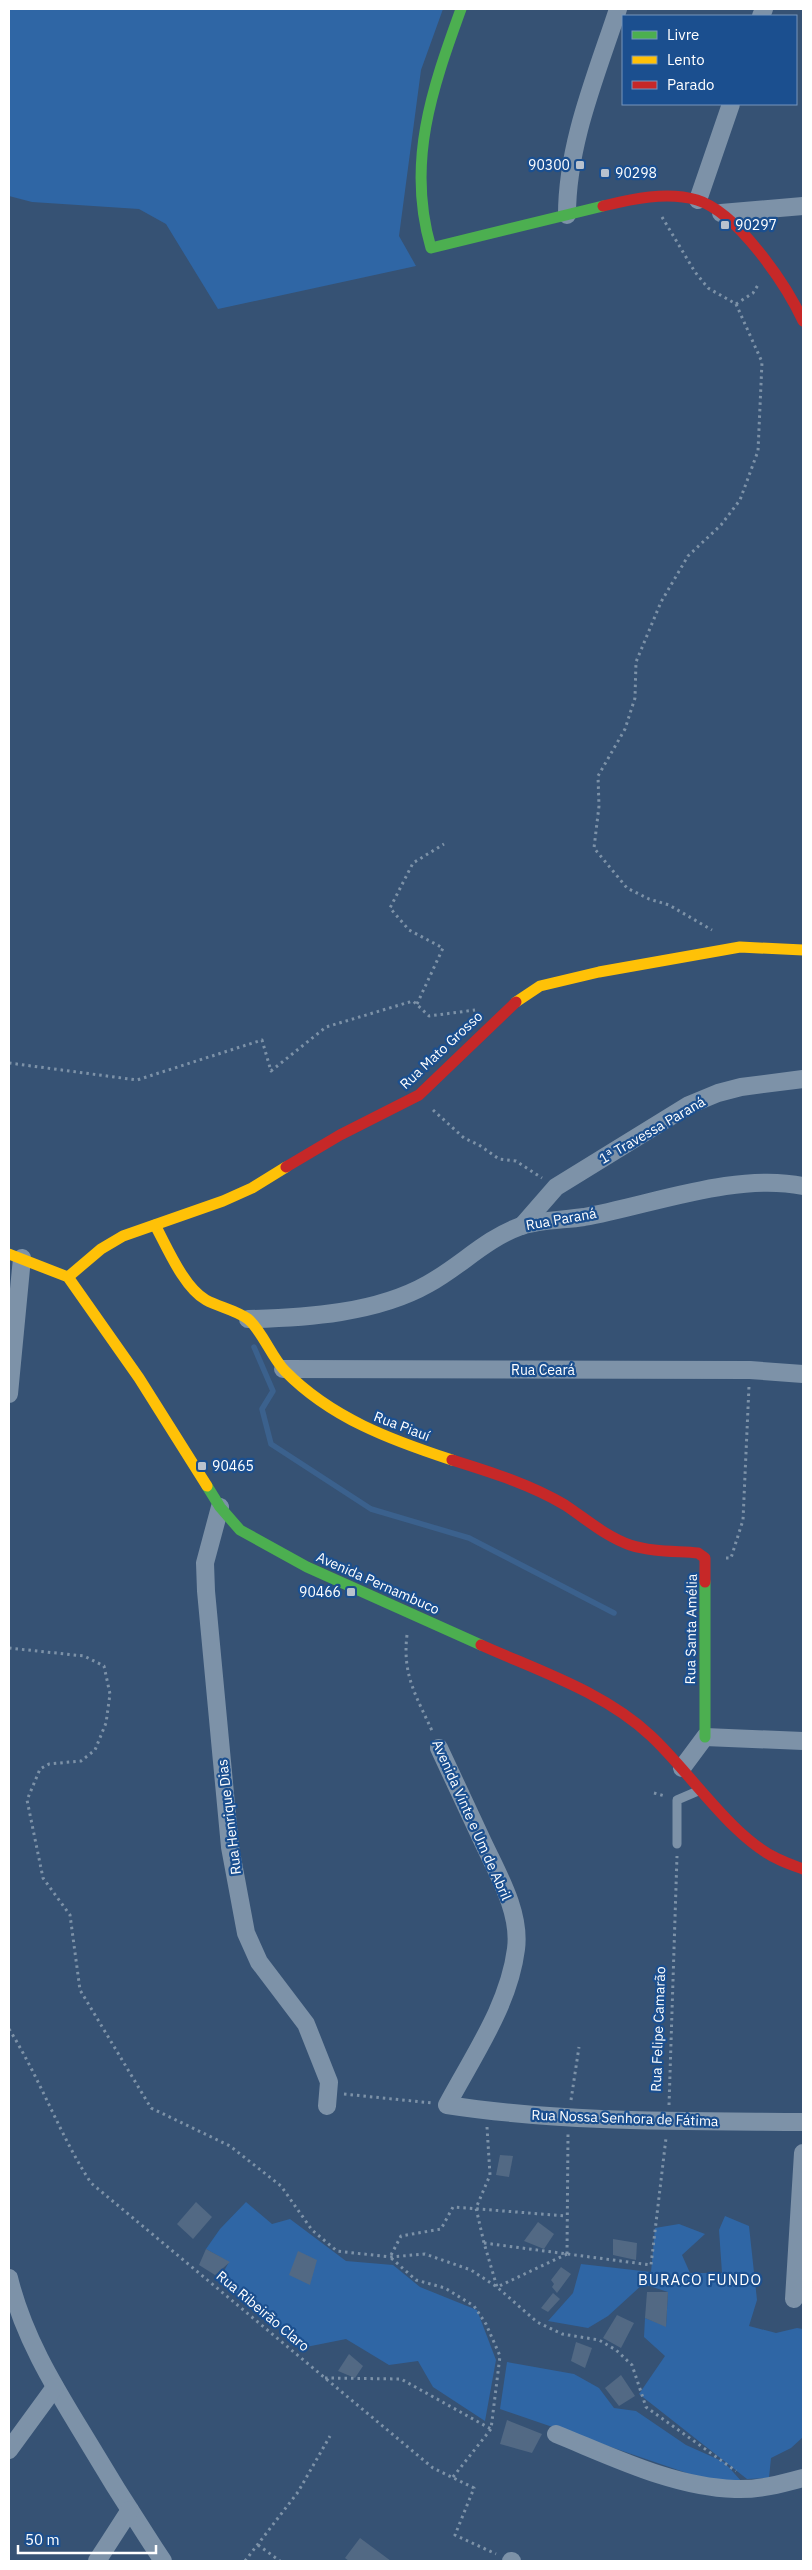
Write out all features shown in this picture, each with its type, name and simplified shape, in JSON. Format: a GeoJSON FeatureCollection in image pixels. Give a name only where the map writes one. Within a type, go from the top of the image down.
{"type":"FeatureCollection","features":[{"type":"Feature","properties":{"kind":"street"},"geometry":{"type":"LineString","coordinates":[[461,9],[437,80],[425,131],[420,178],[422,215],[431,248],[621,202],[675,197],[698,200],[721,213],[770,267],[803,320]]}},
{"type":"Feature","properties":{"kind":"street"},"geometry":{"type":"LineString","coordinates":[[567,216],[568,184],[575,141],[618,9]]}},
{"type":"Feature","properties":{"kind":"street"},"geometry":{"type":"LineString","coordinates":[[698,200],[731,105]]}},
{"type":"Feature","properties":{"kind":"street"},"geometry":{"type":"LineString","coordinates":[[721,213],[803,206]]}},
{"type":"Feature","properties":{"kind":"street","name":"Rua Mato Grosso"},"geometry":{"type":"LineString","coordinates":[[68,1276],[101,1249],[123,1236],[223,1202],[252,1188],[340,1135],[418,1095],[510,1006],[540,986],[740,947],[803,950]]}},
{"type":"Feature","properties":{"kind":"street","name":"1ª Travessa Paraná"},"geometry":{"type":"LineString","coordinates":[[522,1226],[556,1187],[690,1105],[718,1093],[741,1087],[803,1079]]}},
{"type":"Feature","properties":{"kind":"street","name":"Rua Paraná"},"geometry":{"type":"LineString","coordinates":[[248,1319],[320,1316],[411,1294],[431,1283],[484,1244],[522,1226],[585,1216],[638,1203],[720,1188],[766,1183],[803,1186]]}},
{"type":"Feature","properties":{"kind":"street"},"geometry":{"type":"LineString","coordinates":[[154,1225],[188,1283],[204,1299],[248,1319]]}},
{"type":"Feature","properties":{"kind":"street"},"geometry":{"type":"LineString","coordinates":[[9,1394],[15,1256],[68,1276]]}},
{"type":"Feature","properties":{"kind":"street","name":"Avenida Pernambuco"},"geometry":{"type":"LineString","coordinates":[[68,1276],[139,1378],[220,1507],[240,1530],[269,1548],[410,1614],[598,1698],[625,1715],[651,1736],[755,1844],[777,1859],[803,1869]]}},
{"type":"Feature","properties":{"kind":"street","name":"Rua Piauí"},"geometry":{"type":"LineString","coordinates":[[248,1319],[283,1369],[305,1391],[331,1409],[395,1441],[513,1480],[564,1505],[596,1528],[628,1544],[646,1549],[698,1553],[705,1558]]}},
{"type":"Feature","properties":{"kind":"street","name":"Rua Ceará"},"geometry":{"type":"LineString","coordinates":[[283,1369],[750,1370],[803,1374]]}},
{"type":"Feature","properties":{"kind":"street","name":"Rua Henrique Dias"},"geometry":{"type":"LineString","coordinates":[[220,1507],[208,1547],[206,1582],[230,1847],[239,1897],[246,1934],[260,1962],[306,2024],[329,2082],[327,2099]]}},
{"type":"Feature","properties":{"kind":"street","name":"Rua Santa Amélia"},"geometry":{"type":"LineString","coordinates":[[705,1558],[705,1737]]}},
{"type":"Feature","properties":{"kind":"street"},"geometry":{"type":"LineString","coordinates":[[682,1768],[705,1737],[803,1741]]}},
{"type":"Feature","properties":{"kind":"street","name":"Avenida Vinte e Um de Abril"},"geometry":{"type":"LineString","coordinates":[[440,1748],[506,1894],[514,1923],[517,1947],[512,1973],[501,2004],[447,2105]]}},
{"type":"Feature","properties":{"kind":"street","name":"Rua Nossa Senhora de Fátima"},"geometry":{"type":"LineString","coordinates":[[447,2105],[486,2111],[569,2118],[803,2122]]}},
{"type":"Feature","properties":{"kind":"street"},"geometry":{"type":"LineString","coordinates":[[794,2299],[803,2153]]}},
{"type":"Feature","properties":{"kind":"street"},"geometry":{"type":"LineString","coordinates":[[9,2278],[15,2304],[30,2342],[55,2388],[163,2561]]}},
{"type":"Feature","properties":{"kind":"street"},"geometry":{"type":"LineString","coordinates":[[9,2450],[55,2388]]}},
{"type":"Feature","properties":{"kind":"street"},"geometry":{"type":"LineString","coordinates":[[556,2434],[637,2467],[679,2480],[711,2487],[737,2489],[759,2487],[803,2478]]}},
{"type":"Feature","properties":{"kind":"street"},"geometry":{"type":"LineString","coordinates":[[97,2561],[130,2510]]}},
{"type":"Feature","properties":{"kind":"lane"},"geometry":{"type":"LineString","coordinates":[[677,1844],[677,1800],[701,1790]]}},
{"type":"Feature","properties":{"kind":"path"},"geometry":{"type":"LineString","coordinates":[[650,198],[695,272],[708,288],[736,304],[762,362],[758,451],[740,500],[721,525],[688,556],[661,602],[636,662],[635,698],[625,729],[598,776],[599,806],[594,848],[627,888],[649,899],[669,905],[740,947]]}},
{"type":"Feature","properties":{"kind":"path"},"geometry":{"type":"LineString","coordinates":[[736,304],[753,294],[770,267]]}},
{"type":"Feature","properties":{"kind":"path"},"geometry":{"type":"LineString","coordinates":[[417,1004],[443,948],[409,930],[390,908],[413,863],[444,844]]}},
{"type":"Feature","properties":{"kind":"path"},"geometry":{"type":"LineString","coordinates":[[9,1063],[137,1080],[262,1040],[271,1071],[326,1027],[413,1001],[429,1016],[510,1006]]}},
{"type":"Feature","properties":{"kind":"path"},"geometry":{"type":"LineString","coordinates":[[418,1095],[441,1119],[464,1138],[479,1145],[498,1159],[516,1161],[556,1187]]}},
{"type":"Feature","properties":{"kind":"path","name":"Rua Santa Amélia"},"geometry":{"type":"LineString","coordinates":[[705,1558],[731,1558],[743,1520],[750,1370]]}},
{"type":"Feature","properties":{"kind":"path","name":"Avenida Vinte e Um de Abril"},"geometry":{"type":"LineString","coordinates":[[410,1614],[404,1658],[409,1679],[440,1748]]}},
{"type":"Feature","properties":{"kind":"path"},"geometry":{"type":"LineString","coordinates":[[9,1648],[84,1656],[104,1666],[110,1694],[106,1723],[95,1750],[80,1761],[49,1764],[40,1769],[27,1800],[43,1878],[70,1916],[80,1990],[151,2108],[230,2146],[280,2186],[312,2230],[337,2251],[390,2257],[425,2254],[471,2270],[497,2287],[536,2322],[562,2334],[599,2340],[616,2350],[632,2365],[646,2407],[759,2487]]}},
{"type":"Feature","properties":{"kind":"path","name":"Rua Felipe Camarão"},"geometry":{"type":"LineString","coordinates":[[484,2243],[651,2265],[668,2121],[677,1844]]}},
{"type":"Feature","properties":{"kind":"path","name":"Rua Ribeirão Claro"},"geometry":{"type":"LineString","coordinates":[[9,2029],[22,2050],[73,2155],[91,2183],[433,2468],[474,2488],[455,2535],[511,2561]]}},
{"type":"Feature","properties":{"kind":"path"},"geometry":{"type":"LineString","coordinates":[[327,2099],[447,2105]]}},
{"type":"Feature","properties":{"kind":"path"},"geometry":{"type":"LineString","coordinates":[[486,2111],[490,2175],[476,2208],[497,2287]]}},
{"type":"Feature","properties":{"kind":"path"},"geometry":{"type":"LineString","coordinates":[[497,2287],[567,2254],[568,2164]]}},
{"type":"Feature","properties":{"kind":"path"},"geometry":{"type":"LineString","coordinates":[[390,2257],[401,2236],[441,2229],[453,2207],[567,2216]]}},
{"type":"Feature","properties":{"kind":"path"},"geometry":{"type":"LineString","coordinates":[[390,2257],[416,2280],[445,2288],[474,2306],[486,2324],[500,2356],[491,2429],[453,2478]]}},
{"type":"Feature","properties":{"kind":"path"},"geometry":{"type":"LineString","coordinates":[[325,2378],[401,2379],[491,2429]]}},
{"type":"Feature","properties":{"kind":"path"},"geometry":{"type":"LineString","coordinates":[[245,2561],[298,2492],[330,2436]]}},
{"type":"Feature","properties":{"kind":"path"},"geometry":{"type":"LineString","coordinates":[[258,2545],[280,2561]]}},
{"type":"Feature","properties":{"kind":"shaded area"},"geometry":{"type":"Polygon","coordinates":[[[9,9],[443,9],[421,70],[399,236],[416,266],[218,309],[166,224],[139,209],[32,202],[9,196],[9,9]]]}},
{"type":"Feature","properties":{"kind":"shaded area"},"geometry":{"type":"Polygon","coordinates":[[[246,2202],[272,2224],[290,2219],[346,2261],[393,2265],[420,2287],[477,2310],[496,2360],[485,2421],[433,2387],[418,2361],[389,2365],[346,2339],[306,2347],[219,2280],[229,2262],[206,2249],[220,2229],[246,2202]]]}},
{"type":"Feature","properties":{"kind":"shaded area"},"geometry":{"type":"Polygon","coordinates":[[[725,2216],[749,2226],[757,2300],[749,2326],[776,2333],[797,2328],[803,2329],[803,2437],[791,2448],[771,2458],[769,2478],[747,2479],[639,2394],[665,2356],[644,2337],[645,2318],[666,2326],[668,2292],[643,2284],[608,2316],[588,2328],[548,2321],[573,2293],[581,2264],[651,2272],[655,2228],[679,2224],[705,2234],[682,2255],[690,2273],[722,2273],[719,2230],[725,2216]]]}},
{"type":"Feature","properties":{"kind":"shaded area"},"geometry":{"type":"Polygon","coordinates":[[[507,2362],[574,2374],[599,2388],[614,2408],[636,2411],[686,2445],[724,2462],[743,2483],[710,2481],[500,2409],[507,2362]]]}},
{"type":"Feature","properties":{"kind":"building"},"geometry":{"type":"Polygon","coordinates":[[[500,2155],[513,2156],[509,2177],[496,2175],[500,2155]]]}},
{"type":"Feature","properties":{"kind":"building"},"geometry":{"type":"Polygon","coordinates":[[[196,2202],[212,2217],[193,2239],[177,2224],[196,2202]]]}},
{"type":"Feature","properties":{"kind":"building"},"geometry":{"type":"Polygon","coordinates":[[[538,2222],[554,2234],[544,2249],[524,2241],[538,2222]]]}},
{"type":"Feature","properties":{"kind":"building"},"geometry":{"type":"Polygon","coordinates":[[[613,2239],[637,2243],[636,2260],[613,2255],[613,2239]]]}},
{"type":"Feature","properties":{"kind":"building"},"geometry":{"type":"Polygon","coordinates":[[[206,2249],[230,2262],[215,2275],[199,2265],[206,2249]]]}},
{"type":"Feature","properties":{"kind":"building"},"geometry":{"type":"Polygon","coordinates":[[[298,2251],[317,2260],[310,2285],[289,2275],[298,2251]]]}},
{"type":"Feature","properties":{"kind":"building"},"geometry":{"type":"Polygon","coordinates":[[[561,2267],[571,2274],[557,2293],[552,2287],[554,2284],[551,2280],[561,2267]]]}},
{"type":"Feature","properties":{"kind":"building"},"geometry":{"type":"Polygon","coordinates":[[[647,2292],[668,2292],[666,2327],[645,2318],[647,2292]]]}},
{"type":"Feature","properties":{"kind":"building"},"geometry":{"type":"Polygon","coordinates":[[[553,2293],[560,2299],[548,2312],[541,2308],[553,2293]]]}},
{"type":"Feature","properties":{"kind":"building"},"geometry":{"type":"Polygon","coordinates":[[[617,2315],[634,2323],[621,2348],[603,2338],[617,2315]]]}},
{"type":"Feature","properties":{"kind":"building"},"geometry":{"type":"Polygon","coordinates":[[[576,2342],[592,2348],[585,2368],[571,2361],[576,2342]]]}},
{"type":"Feature","properties":{"kind":"building"},"geometry":{"type":"Polygon","coordinates":[[[349,2354],[363,2366],[355,2378],[338,2371],[349,2354]]]}},
{"type":"Feature","properties":{"kind":"building"},"geometry":{"type":"Polygon","coordinates":[[[621,2375],[635,2396],[619,2406],[605,2388],[621,2375]]]}},
{"type":"Feature","properties":{"kind":"building"},"geometry":{"type":"Polygon","coordinates":[[[507,2420],[542,2434],[532,2453],[500,2444],[507,2420]]]}},
{"type":"Feature","properties":{"kind":"building"},"geometry":{"type":"Polygon","coordinates":[[[360,2538],[391,2561],[349,2561],[345,2558],[360,2538]]]}},
{"type":"Feature","properties":{"kind":"waterway"},"geometry":{"type":"LineString","coordinates":[[254,1347],[273,1391],[262,1409],[271,1444],[371,1509],[469,1538],[614,1613]]}},
{"type":"Feature","properties":{"kind":"traffic: fast"},"geometry":{"type":"LineString","coordinates":[[461,9],[432,97],[422,156],[421,186],[424,217],[431,248],[603,206]]}},
{"type":"Feature","properties":{"kind":"traffic: fast"},"geometry":{"type":"LineString","coordinates":[[207,1486],[220,1507],[240,1530],[307,1567],[481,1645]]}},
{"type":"Feature","properties":{"kind":"traffic: fast"},"geometry":{"type":"LineString","coordinates":[[705,1582],[705,1737]]}},
{"type":"Feature","properties":{"kind":"traffic: slow"},"geometry":{"type":"LineString","coordinates":[[516,1002],[540,986],[599,972],[740,947],[803,950]]}},
{"type":"Feature","properties":{"kind":"traffic: slow"},"geometry":{"type":"LineString","coordinates":[[68,1277],[101,1249],[123,1236],[223,1201],[252,1188],[286,1167]]}},
{"type":"Feature","properties":{"kind":"traffic: slow"},"geometry":{"type":"LineString","coordinates":[[155,1225],[183,1277],[190,1286],[206,1300],[248,1319],[280,1365],[303,1387],[322,1402],[363,1426],[452,1460]]}},
{"type":"Feature","properties":{"kind":"traffic: slow"},"geometry":{"type":"LineString","coordinates":[[9,1254],[68,1277],[139,1378],[207,1486]]}},
{"type":"Feature","properties":{"kind":"traffic: jam"},"geometry":{"type":"LineString","coordinates":[[603,206],[650,197],[674,196],[697,200],[712,207],[728,219],[759,251],[785,288],[803,321]]}},
{"type":"Feature","properties":{"kind":"traffic: jam"},"geometry":{"type":"LineString","coordinates":[[286,1167],[340,1135],[419,1095],[516,1002]]}},
{"type":"Feature","properties":{"kind":"traffic: jam"},"geometry":{"type":"LineString","coordinates":[[452,1460],[510,1479],[538,1491],[565,1505],[604,1532],[630,1545],[655,1550],[698,1553],[705,1558],[705,1582]]}},
{"type":"Feature","properties":{"kind":"traffic: jam"},"geometry":{"type":"LineString","coordinates":[[481,1645],[570,1684],[613,1707],[651,1736],[744,1836],[778,1859],[803,1869]]}},
{"type":"Feature","properties":{"kind":"place","name":"90300"},"geometry":{"type":"Point","coordinates":[580,165]}},
{"type":"Feature","properties":{"kind":"place","name":"90298"},"geometry":{"type":"Point","coordinates":[605,173]}},
{"type":"Feature","properties":{"kind":"place","name":"90297"},"geometry":{"type":"Point","coordinates":[725,225]}},
{"type":"Feature","properties":{"kind":"place","name":"90465"},"geometry":{"type":"Point","coordinates":[202,1466]}},
{"type":"Feature","properties":{"kind":"place","name":"90466"},"geometry":{"type":"Point","coordinates":[351,1592]}},
{"type":"Feature","properties":{"kind":"district","name":"BURACO FUNDO"},"geometry":{"type":"Point","coordinates":[700,2279]}}]}
